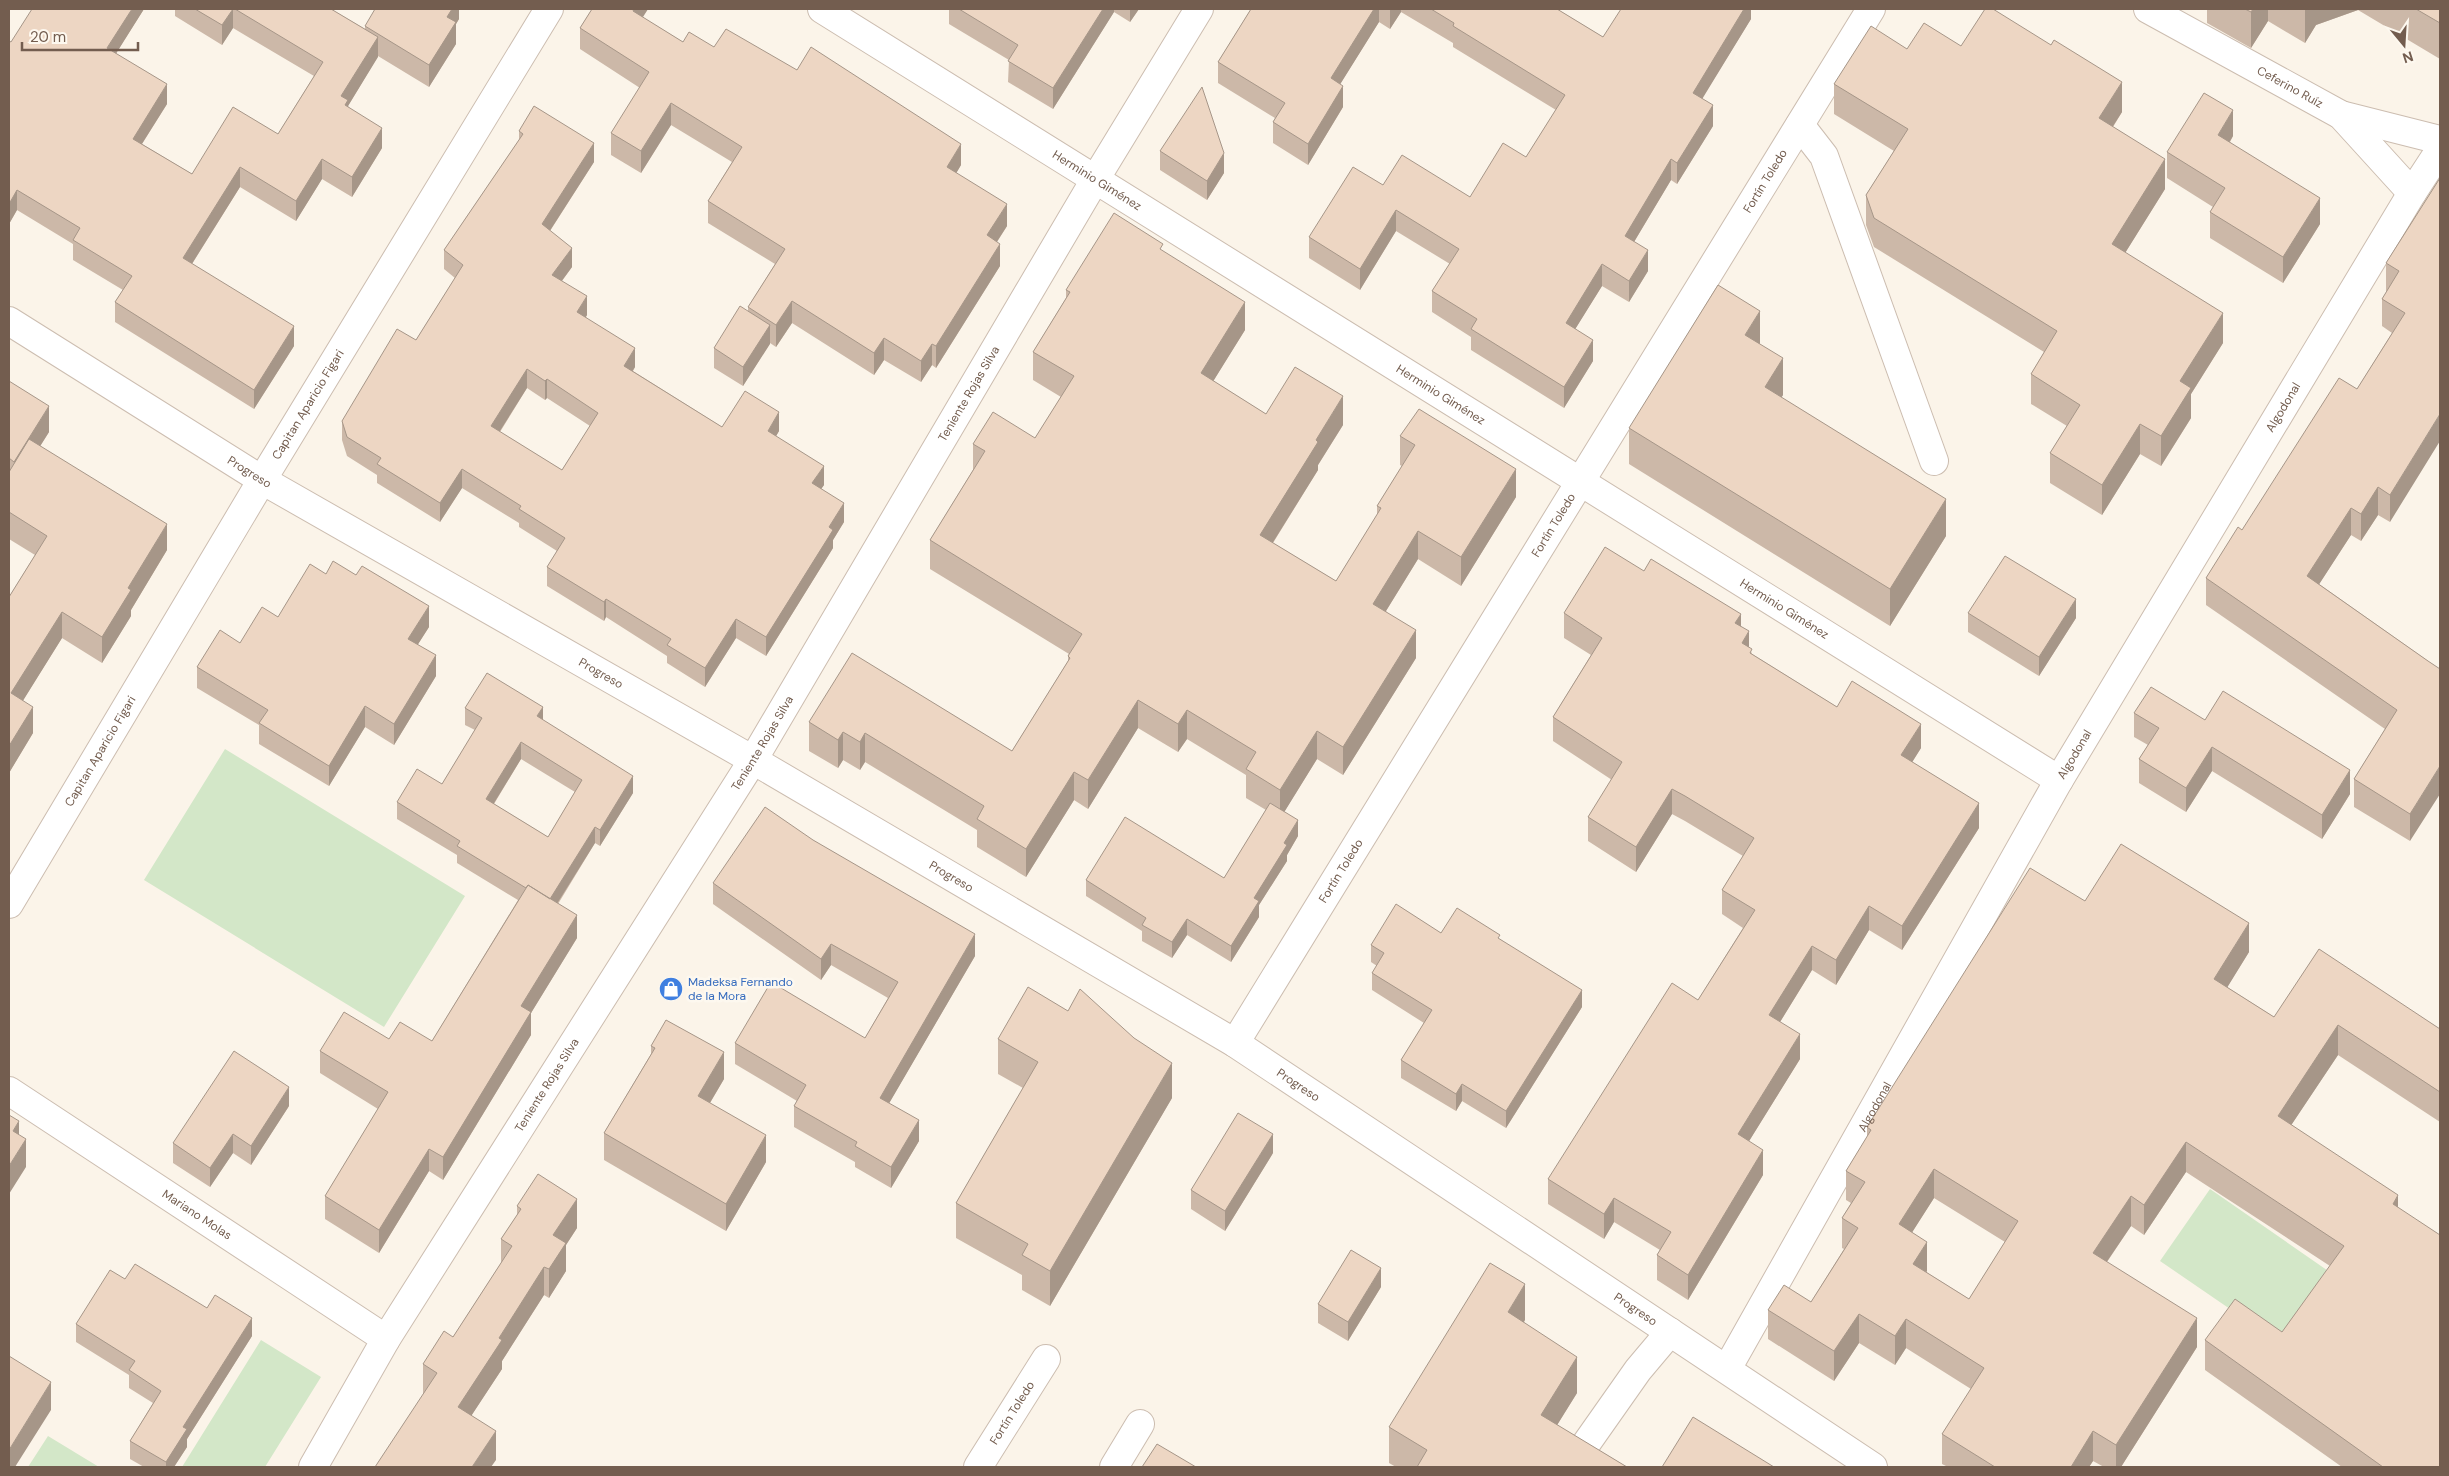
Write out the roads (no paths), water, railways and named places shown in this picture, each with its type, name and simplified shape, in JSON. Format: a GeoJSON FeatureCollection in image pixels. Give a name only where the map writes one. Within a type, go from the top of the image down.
{"type":"FeatureCollection","features":[{"type":"Feature","properties":{"kind":"street","name":"Capitan Aparicio Figari"},"geometry":{"type":"LineString","coordinates":[[9,904],[262,480],[549,9]]}},
{"type":"Feature","properties":{"kind":"street","name":"Herminio Giménez"},"geometry":{"type":"LineString","coordinates":[[822,9],[1582,480],[2059,780]]}},
{"type":"Feature","properties":{"kind":"street","name":"Teniente Rojas Silva"},"geometry":{"type":"LineString","coordinates":[[313,1467],[386,1339],[753,760],[1096,178],[1199,9]]}},
{"type":"Feature","properties":{"kind":"street","name":"Fortín Toledo"},"geometry":{"type":"LineString","coordinates":[[1235,1043],[1871,9]]}},
{"type":"Feature","properties":{"kind":"street","name":"Ceferino Ruíz"},"geometry":{"type":"LineString","coordinates":[[2153,10],[2341,115],[2412,193]]}},
{"type":"Feature","properties":{"kind":"street"},"geometry":{"type":"LineString","coordinates":[[2341,115],[2440,140]]}},
{"type":"Feature","properties":{"kind":"street"},"geometry":{"type":"LineString","coordinates":[[1800,125],[1824,156],[1934,460]]}},
{"type":"Feature","properties":{"kind":"street","name":"Algodonal"},"geometry":{"type":"LineString","coordinates":[[1727,1369],[2059,780],[2412,193],[2440,150]]}},
{"type":"Feature","properties":{"kind":"street","name":"Progreso"},"geometry":{"type":"LineString","coordinates":[[9,320],[262,480],[753,760],[1235,1043],[1873,1467]]}},
{"type":"Feature","properties":{"kind":"street","name":"Mariano Molas"},"geometry":{"type":"LineString","coordinates":[[9,1091],[386,1339]]}},
{"type":"Feature","properties":{"kind":"street"},"geometry":{"type":"LineString","coordinates":[[1581,1451],[1638,1370],[1670,1332]]}},
{"type":"Feature","properties":{"kind":"street","name":"Fortín Toledo"},"geometry":{"type":"LineString","coordinates":[[978,1467],[1046,1359]]}},
{"type":"Feature","properties":{"kind":"street"},"geometry":{"type":"LineString","coordinates":[[1114,1467],[1140,1424]]}},
{"type":"Feature","properties":{"kind":"place","name":"Madeksa Fernando de la Mora"},"geometry":{"type":"Point","coordinates":[671,989]}}]}
